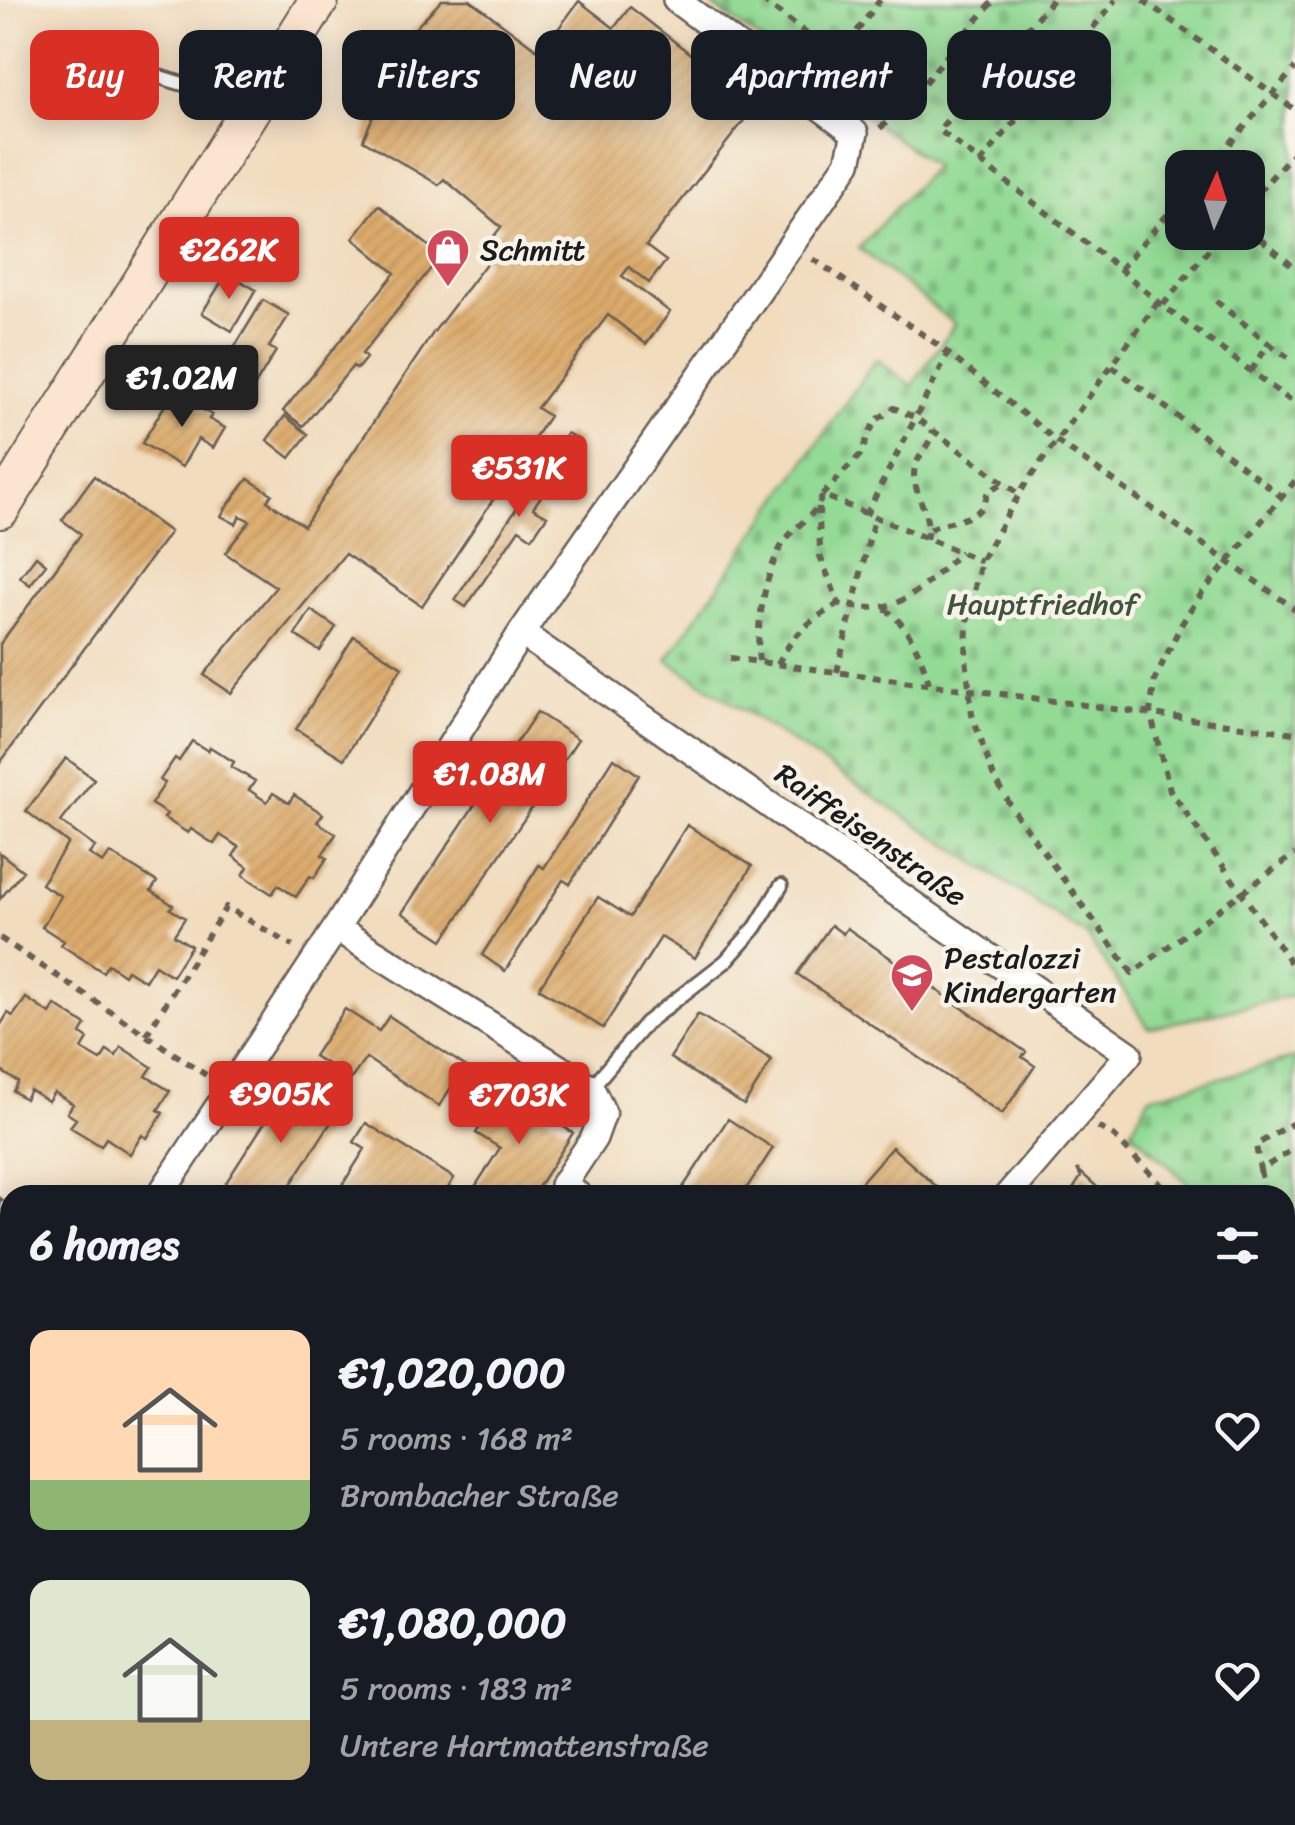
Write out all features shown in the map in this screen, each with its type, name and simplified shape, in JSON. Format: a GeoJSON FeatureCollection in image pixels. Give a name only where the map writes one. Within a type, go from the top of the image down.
{"type":"FeatureCollection","features":[{"type":"Feature","properties":{"kind":"main road"},"geometry":{"type":"LineString","coordinates":[[300,30],[319,0]]}},
{"type":"Feature","properties":{"kind":"main road"},"geometry":{"type":"LineString","coordinates":[[0,509],[244,120]]}},
{"type":"Feature","properties":{"kind":"street"},"geometry":{"type":"LineString","coordinates":[[166,1185],[336,928],[521,633],[848,163],[855,133],[676,0]]}},
{"type":"Feature","properties":{"kind":"street","name":"Raiffeisenstraße"},"geometry":{"type":"LineString","coordinates":[[521,633],[1129,1054],[1016,1185]]}},
{"type":"Feature","properties":{"kind":"street"},"geometry":{"type":"LineString","coordinates":[[336,928],[591,1088],[603,1113],[570,1185]]}},
{"type":"Feature","properties":{"kind":"lane"},"geometry":{"type":"LineString","coordinates":[[591,1088],[646,1023],[726,961],[756,927],[781,886]]}},
{"type":"Feature","properties":{"kind":"path"},"geometry":{"type":"LineString","coordinates":[[762,0],[802,30]]}},
{"type":"Feature","properties":{"kind":"path"},"geometry":{"type":"LineString","coordinates":[[858,30],[880,0]]}},
{"type":"Feature","properties":{"kind":"path"},"geometry":{"type":"LineString","coordinates":[[855,133],[877,130],[898,114],[994,0]]}},
{"type":"Feature","properties":{"kind":"path"},"geometry":{"type":"LineString","coordinates":[[1052,0],[939,130],[1160,304],[1295,404]]}},
{"type":"Feature","properties":{"kind":"path"},"geometry":{"type":"LineString","coordinates":[[980,163],[1116,0]]}},
{"type":"Feature","properties":{"kind":"path"},"geometry":{"type":"LineString","coordinates":[[1143,0],[1295,110]]}},
{"type":"Feature","properties":{"kind":"path"},"geometry":{"type":"LineString","coordinates":[[1225,150],[1295,68]]}},
{"type":"Feature","properties":{"kind":"path"},"geometry":{"type":"LineString","coordinates":[[1265,185],[1295,151]]}},
{"type":"Feature","properties":{"kind":"path"},"geometry":{"type":"LineString","coordinates":[[1120,269],[1165,217]]}},
{"type":"Feature","properties":{"kind":"path"},"geometry":{"type":"LineString","coordinates":[[1265,242],[1295,268]]}},
{"type":"Feature","properties":{"kind":"path"},"geometry":{"type":"LineString","coordinates":[[792,243],[948,354],[1058,442],[1295,609]]}},
{"type":"Feature","properties":{"kind":"path"},"geometry":{"type":"LineString","coordinates":[[1207,250],[1112,366],[1019,494],[982,560],[967,622],[968,688],[972,714],[993,775],[1132,974],[1295,854]]}},
{"type":"Feature","properties":{"kind":"path"},"geometry":{"type":"LineString","coordinates":[[1216,301],[1295,362]]}},
{"type":"Feature","properties":{"kind":"path"},"geometry":{"type":"LineString","coordinates":[[1250,372],[1269,344]]}},
{"type":"Feature","properties":{"kind":"path"},"geometry":{"type":"LineString","coordinates":[[866,515],[948,354]]}},
{"type":"Feature","properties":{"kind":"path"},"geometry":{"type":"LineString","coordinates":[[1112,366],[1282,497]]}},
{"type":"Feature","properties":{"kind":"path"},"geometry":{"type":"LineString","coordinates":[[839,604],[820,556],[822,495],[860,454],[868,431],[883,413],[894,408],[916,418],[1019,494]]}},
{"type":"Feature","properties":{"kind":"path"},"geometry":{"type":"LineString","coordinates":[[926,539],[928,530],[914,481],[914,465],[931,440],[933,430]]}},
{"type":"Feature","properties":{"kind":"path"},"geometry":{"type":"LineString","coordinates":[[1295,481],[1227,562],[1169,645],[1150,712],[1170,790],[1295,969]]}},
{"type":"Feature","properties":{"kind":"path"},"geometry":{"type":"LineString","coordinates":[[928,530],[976,515],[984,508],[987,494],[1003,482]]}},
{"type":"Feature","properties":{"kind":"path"},"geometry":{"type":"LineString","coordinates":[[822,495],[982,560]]}},
{"type":"Feature","properties":{"kind":"path"},"geometry":{"type":"LineString","coordinates":[[759,662],[759,628],[770,573],[785,540],[820,506]]}},
{"type":"Feature","properties":{"kind":"path"},"geometry":{"type":"LineString","coordinates":[[836,672],[874,519]]}},
{"type":"Feature","properties":{"kind":"path"},"geometry":{"type":"LineString","coordinates":[[778,664],[804,626],[839,604],[884,608],[911,596],[960,552]]}},
{"type":"Feature","properties":{"kind":"path"},"geometry":{"type":"LineString","coordinates":[[884,608],[909,636],[929,684]]}},
{"type":"Feature","properties":{"kind":"path"},"geometry":{"type":"LineString","coordinates":[[730,658],[1295,733]]}},
{"type":"Feature","properties":{"kind":"path"},"geometry":{"type":"LineString","coordinates":[[146,1035],[226,907],[315,959]]}},
{"type":"Feature","properties":{"kind":"path"},"geometry":{"type":"LineString","coordinates":[[0,938],[228,1090]]}},
{"type":"Feature","properties":{"kind":"path"},"geometry":{"type":"LineString","coordinates":[[1075,1115],[1114,1136],[1161,1185]]}},
{"type":"Feature","properties":{"kind":"path"},"geometry":{"type":"LineString","coordinates":[[1263,1185],[1256,1145],[1295,1122]]}},
{"type":"Feature","properties":{"kind":"path"},"geometry":{"type":"LineString","coordinates":[[1260,1170],[1295,1148]]}},
{"type":"Feature","properties":{"kind":"green space","name":"Hauptfriedhof"},"geometry":{"type":"Polygon","coordinates":[[[705,0],[1295,0],[1295,995],[1149,1028],[1087,936],[667,660],[876,359],[912,386],[955,324],[859,248],[934,166],[871,120],[927,120],[927,30],[746,30],[705,0]]]}},
{"type":"Feature","properties":{"kind":"green space"},"geometry":{"type":"Polygon","coordinates":[[[1295,1058],[1295,1185],[1190,1185],[1131,1131],[1149,1097],[1295,1058]]]}},
{"type":"Feature","properties":{"kind":"building"},"geometry":{"type":"Polygon","coordinates":[[[442,0],[470,0],[510,30],[414,30],[442,0]]]}},
{"type":"Feature","properties":{"kind":"building"},"geometry":{"type":"Polygon","coordinates":[[[579,1],[614,28],[630,7],[660,30],[557,30],[579,1]]]}},
{"type":"Feature","properties":{"kind":"building"},"geometry":{"type":"Polygon","coordinates":[[[515,33],[535,48],[535,120],[671,120],[671,39],[691,54],[691,120],[744,120],[646,246],[666,261],[649,283],[629,267],[622,276],[670,312],[646,344],[608,315],[537,408],[549,416],[422,606],[345,554],[231,693],[204,675],[276,587],[225,553],[250,521],[240,516],[236,524],[221,516],[248,479],[272,494],[267,501],[304,526],[433,333],[488,261],[480,254],[501,227],[444,179],[439,185],[363,140],[371,120],[515,120],[515,33]]]}},
{"type":"Feature","properties":{"kind":"building"},"geometry":{"type":"Polygon","coordinates":[[[379,205],[441,256],[362,354],[366,358],[357,369],[353,366],[303,426],[283,411],[395,273],[353,238],[379,205]]]}},
{"type":"Feature","properties":{"kind":"building"},"geometry":{"type":"Polygon","coordinates":[[[227,273],[256,290],[232,331],[202,313],[227,273]]]}},
{"type":"Feature","properties":{"kind":"building"},"geometry":{"type":"Polygon","coordinates":[[[263,300],[289,315],[269,347],[276,351],[246,400],[214,381],[263,300]]]}},
{"type":"Feature","properties":{"kind":"building"},"geometry":{"type":"Polygon","coordinates":[[[173,392],[212,415],[209,419],[225,428],[213,448],[198,439],[182,467],[142,443],[173,392]]]}},
{"type":"Feature","properties":{"kind":"building"},"geometry":{"type":"Polygon","coordinates":[[[285,416],[308,434],[290,458],[267,440],[285,416]]]}},
{"type":"Feature","properties":{"kind":"building"},"geometry":{"type":"Polygon","coordinates":[[[567,433],[579,440],[533,508],[547,516],[532,538],[519,529],[466,607],[455,600],[567,433]]]}},
{"type":"Feature","properties":{"kind":"building"},"geometry":{"type":"Polygon","coordinates":[[[94,476],[170,532],[0,763],[0,644],[81,534],[62,520],[94,476]]]}},
{"type":"Feature","properties":{"kind":"building"},"geometry":{"type":"Polygon","coordinates":[[[36,556],[46,564],[30,585],[20,577],[36,556]]]}},
{"type":"Feature","properties":{"kind":"building"},"geometry":{"type":"Polygon","coordinates":[[[311,610],[336,627],[320,651],[295,635],[311,610]]]}},
{"type":"Feature","properties":{"kind":"building"},"geometry":{"type":"Polygon","coordinates":[[[354,636],[402,667],[344,759],[296,729],[354,636]]]}},
{"type":"Feature","properties":{"kind":"building"},"geometry":{"type":"Polygon","coordinates":[[[537,712],[578,739],[443,940],[402,913],[537,712]]]}},
{"type":"Feature","properties":{"kind":"building"},"geometry":{"type":"Polygon","coordinates":[[[192,741],[234,762],[231,767],[255,781],[249,790],[267,802],[273,793],[289,803],[294,795],[323,814],[317,822],[336,834],[322,855],[327,858],[296,897],[278,885],[272,894],[243,875],[248,867],[233,856],[239,847],[220,835],[214,844],[191,829],[188,833],[151,804],[165,783],[160,780],[192,741]]]}},
{"type":"Feature","properties":{"kind":"building"},"geometry":{"type":"Polygon","coordinates":[[[66,758],[94,779],[61,822],[95,847],[89,854],[103,863],[110,853],[157,882],[151,891],[185,918],[174,935],[191,946],[172,976],[155,965],[145,981],[127,970],[124,975],[108,964],[103,972],[61,945],[64,941],[42,927],[61,896],[41,884],[68,843],[26,811],[66,758]]]}},
{"type":"Feature","properties":{"kind":"building"},"geometry":{"type":"Polygon","coordinates":[[[614,758],[639,775],[570,884],[563,880],[505,971],[482,955],[539,865],[544,868],[614,758]]]}},
{"type":"Feature","properties":{"kind":"building"},"geometry":{"type":"Polygon","coordinates":[[[687,825],[752,866],[695,958],[661,937],[603,1028],[539,988],[598,897],[630,917],[687,825]]]}},
{"type":"Feature","properties":{"kind":"building"},"geometry":{"type":"Polygon","coordinates":[[[0,853],[23,871],[0,899],[0,853]]]}},
{"type":"Feature","properties":{"kind":"building","name":"Pestalozzi Kindergarten"},"geometry":{"type":"Polygon","coordinates":[[[831,925],[843,934],[847,928],[1026,1052],[1022,1057],[1035,1066],[1002,1114],[797,974],[831,925]]]}},
{"type":"Feature","properties":{"kind":"building"},"geometry":{"type":"Polygon","coordinates":[[[26,998],[50,1014],[55,1005],[86,1025],[81,1034],[88,1039],[82,1049],[101,1060],[107,1050],[116,1056],[121,1047],[152,1067],[146,1076],[170,1091],[158,1110],[163,1113],[147,1138],[142,1135],[130,1154],[106,1138],[101,1146],[70,1127],[76,1119],[67,1113],[73,1104],[54,1092],[48,1101],[30,1090],[25,1099],[13,1091],[18,1082],[0,1070],[0,1026],[26,998]]]}},
{"type":"Feature","properties":{"kind":"building"},"geometry":{"type":"Polygon","coordinates":[[[345,1009],[379,1031],[389,1016],[465,1066],[439,1106],[366,1058],[351,1079],[314,1056],[345,1009]]]}},
{"type":"Feature","properties":{"kind":"building"},"geometry":{"type":"Polygon","coordinates":[[[698,1014],[772,1060],[744,1105],[670,1058],[698,1014]]]}},
{"type":"Feature","properties":{"kind":"building"},"geometry":{"type":"Polygon","coordinates":[[[290,1083],[337,1113],[290,1185],[224,1185],[290,1083]]]}},
{"type":"Feature","properties":{"kind":"building"},"geometry":{"type":"Polygon","coordinates":[[[504,1089],[573,1133],[539,1185],[476,1185],[500,1148],[476,1133],[504,1089]]]}},
{"type":"Feature","properties":{"kind":"building"},"geometry":{"type":"Polygon","coordinates":[[[728,1119],[773,1148],[749,1185],[685,1185],[728,1119]]]}},
{"type":"Feature","properties":{"kind":"building"},"geometry":{"type":"Polygon","coordinates":[[[366,1123],[454,1178],[450,1185],[342,1185],[365,1149],[354,1142],[366,1123]]]}},
{"type":"Feature","properties":{"kind":"building"},"geometry":{"type":"Polygon","coordinates":[[[892,1147],[935,1185],[859,1185],[892,1147]]]}},
{"type":"Feature","properties":{"kind":"building"},"geometry":{"type":"Polygon","coordinates":[[[1077,1169],[1095,1185],[1076,1185],[1081,1177],[1077,1169]]]}},
{"type":"Feature","properties":{"kind":"place","name":"Schmitt"},"geometry":{"type":"Point","coordinates":[448,288]}},
{"type":"Feature","properties":{"kind":"place","name":"Pestalozzi Kindergarten"},"geometry":{"type":"Point","coordinates":[912,1013]}}]}
